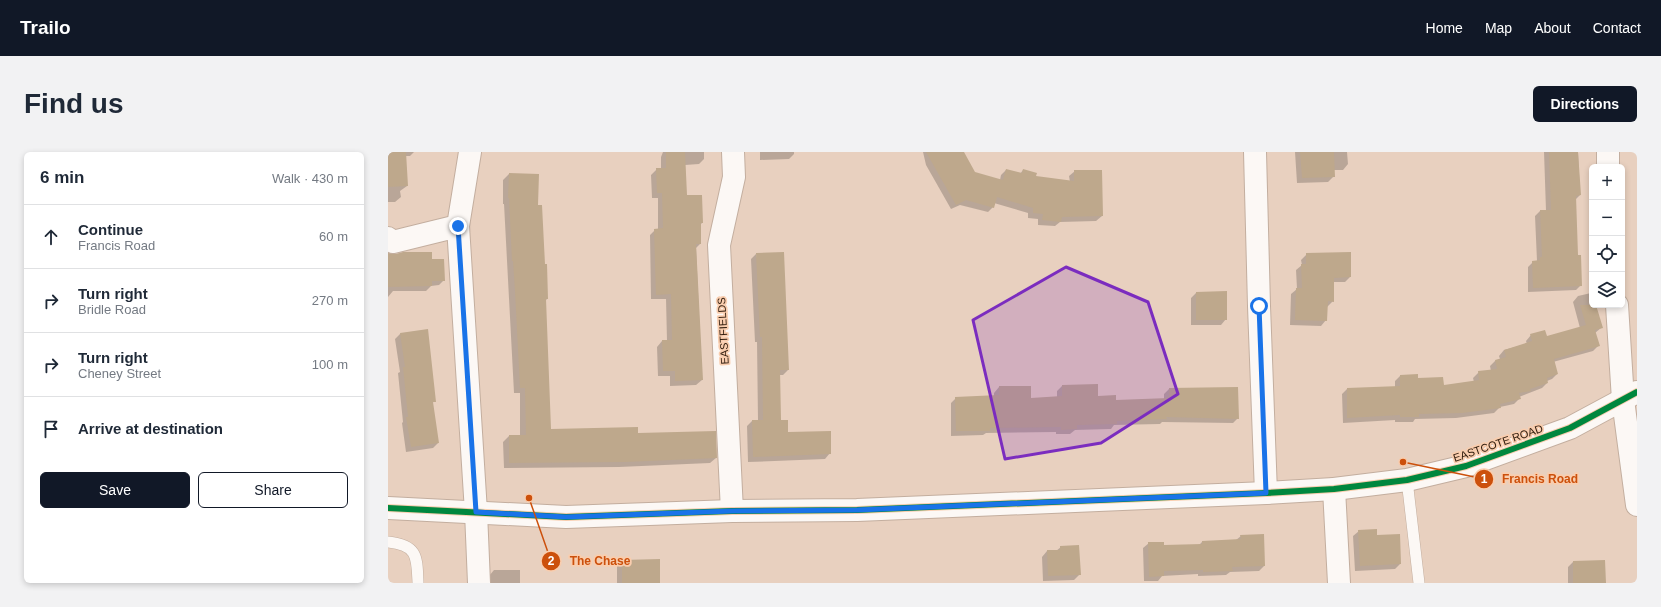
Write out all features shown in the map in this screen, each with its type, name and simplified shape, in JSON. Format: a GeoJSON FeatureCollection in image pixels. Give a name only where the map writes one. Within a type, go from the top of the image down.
{"type":"FeatureCollection","features":[{"type":"Feature","properties":{"kind":"street"},"geometry":{"type":"LineString","coordinates":[[470,152],[458,226],[480,583]]}},
{"type":"Feature","properties":{"kind":"street","name":"EASTFIELDS"},"geometry":{"type":"LineString","coordinates":[[732,511],[719,245],[734,176],[733,152]]}},
{"type":"Feature","properties":{"kind":"street"},"geometry":{"type":"LineString","coordinates":[[1255,152],[1266,493]]}},
{"type":"Feature","properties":{"kind":"street"},"geometry":{"type":"LineString","coordinates":[[1608,152],[1608,164]]}},
{"type":"Feature","properties":{"kind":"street"},"geometry":{"type":"LineString","coordinates":[[388,238],[393,242],[458,226]]}},
{"type":"Feature","properties":{"kind":"street"},"geometry":{"type":"LineString","coordinates":[[1617,308],[1630,396],[1637,505]]}},
{"type":"Feature","properties":{"kind":"street","name":"EASTCOTE ROAD"},"geometry":{"type":"LineString","coordinates":[[388,508],[566,517],[732,511],[857,510],[1334,489],[1406,480],[1466,466],[1570,428],[1630,396]]}},
{"type":"Feature","properties":{"kind":"street"},"geometry":{"type":"LineString","coordinates":[[1334,489],[1339,583]]}},
{"type":"Feature","properties":{"kind":"lane"},"geometry":{"type":"LineString","coordinates":[[1406,480],[1419,583]]}},
{"type":"Feature","properties":{"kind":"lane"},"geometry":{"type":"LineString","coordinates":[[388,542],[398,543],[410,548],[415,554],[417,561],[418,583]]}},
{"type":"Feature","properties":{"kind":"highlighted area"},"geometry":{"type":"Polygon","coordinates":[[[1066,267],[1148,302],[1178,394],[1101,443],[1005,459],[973,320],[1066,267]]]}},
{"type":"Feature","properties":{"kind":"building"},"geometry":{"type":"Polygon","coordinates":[[[388,152],[406,152],[408,186],[388,187],[388,152]]]}},
{"type":"Feature","properties":{"kind":"building"},"geometry":{"type":"Polygon","coordinates":[[[666,152],[685,152],[687,195],[702,195],[703,223],[701,223],[701,244],[696,244],[703,380],[675,381],[675,371],[663,371],[662,340],[672,340],[671,294],[656,295],[654,229],[663,228],[662,193],[657,193],[656,168],[666,168],[666,152]]]}},
{"type":"Feature","properties":{"kind":"building"},"geometry":{"type":"Polygon","coordinates":[[[926,152],[964,152],[975,172],[1003,180],[1006,169],[1022,173],[1023,169],[1037,173],[1036,176],[1074,181],[1074,170],[1102,170],[1103,216],[1062,217],[1061,222],[1042,220],[1043,214],[1033,213],[1033,208],[997,197],[994,208],[966,200],[956,205],[926,152]]]}},
{"type":"Feature","properties":{"kind":"building"},"geometry":{"type":"Polygon","coordinates":[[[1300,152],[1334,152],[1335,177],[1302,178],[1300,152]]]}},
{"type":"Feature","properties":{"kind":"building"},"geometry":{"type":"Polygon","coordinates":[[[1549,152],[1578,152],[1581,195],[1576,196],[1578,255],[1581,255],[1582,286],[1533,288],[1532,261],[1540,260],[1540,257],[1542,257],[1540,210],[1551,210],[1549,152]]]}},
{"type":"Feature","properties":{"kind":"building"},"geometry":{"type":"Polygon","coordinates":[[[509,173],[539,174],[538,205],[542,205],[545,264],[547,264],[548,299],[546,299],[551,429],[638,427],[638,433],[716,431],[717,458],[625,462],[509,463],[509,435],[526,435],[525,388],[520,388],[508,198],[509,173]]]}},
{"type":"Feature","properties":{"kind":"building"},"geometry":{"type":"Polygon","coordinates":[[[403,252],[432,252],[432,259],[444,259],[445,281],[432,281],[432,286],[388,287],[388,253],[396,254],[403,252]]]}},
{"type":"Feature","properties":{"kind":"building"},"geometry":{"type":"Polygon","coordinates":[[[784,252],[789,370],[780,370],[781,420],[788,420],[788,432],[831,431],[831,454],[753,457],[752,420],[763,420],[762,337],[760,337],[756,253],[784,252]]]}},
{"type":"Feature","properties":{"kind":"building"},"geometry":{"type":"Polygon","coordinates":[[[1351,252],[1351,277],[1334,278],[1334,302],[1328,301],[1327,321],[1295,320],[1296,288],[1302,288],[1301,264],[1306,264],[1306,253],[1351,252]]]}},
{"type":"Feature","properties":{"kind":"building"},"geometry":{"type":"Polygon","coordinates":[[[1227,291],[1227,320],[1196,320],[1196,292],[1227,291]]]}},
{"type":"Feature","properties":{"kind":"building"},"geometry":{"type":"Polygon","coordinates":[[[1580,305],[1589,305],[1589,308],[1597,308],[1603,328],[1595,330],[1600,346],[1554,359],[1558,374],[1547,378],[1548,383],[1530,389],[1531,391],[1519,393],[1521,399],[1500,404],[1501,408],[1462,413],[1419,414],[1419,417],[1400,417],[1400,415],[1347,418],[1347,388],[1400,386],[1400,375],[1418,374],[1418,378],[1443,377],[1444,385],[1479,380],[1478,371],[1497,369],[1495,360],[1506,357],[1504,350],[1532,341],[1530,334],[1545,330],[1547,336],[1586,325],[1580,305]]]}},
{"type":"Feature","properties":{"kind":"building"},"geometry":{"type":"Polygon","coordinates":[[[428,329],[436,402],[433,402],[439,443],[411,447],[406,417],[408,417],[403,367],[405,367],[400,333],[428,329]]]}},
{"type":"Feature","properties":{"kind":"building"},"geometry":{"type":"Polygon","coordinates":[[[1098,384],[1098,396],[1116,395],[1116,400],[1169,398],[1169,388],[1238,387],[1239,419],[1166,417],[1167,419],[1117,421],[1117,424],[1077,425],[1077,429],[1061,430],[1061,427],[990,428],[990,431],[956,431],[955,397],[999,395],[999,386],[1031,386],[1031,398],[1062,396],[1062,385],[1098,384]]]}},
{"type":"Feature","properties":{"kind":"building"},"geometry":{"type":"Polygon","coordinates":[[[1377,529],[1377,535],[1400,534],[1401,564],[1360,566],[1358,530],[1377,529]]]}},
{"type":"Feature","properties":{"kind":"building"},"geometry":{"type":"Polygon","coordinates":[[[1264,534],[1265,566],[1232,567],[1233,571],[1164,571],[1164,576],[1149,577],[1148,542],[1164,542],[1164,545],[1202,544],[1202,541],[1241,539],[1240,535],[1264,534]]]}},
{"type":"Feature","properties":{"kind":"building"},"geometry":{"type":"Polygon","coordinates":[[[1079,545],[1081,575],[1048,576],[1047,550],[1060,550],[1060,546],[1079,545]]]}},
{"type":"Feature","properties":{"kind":"building"},"geometry":{"type":"Polygon","coordinates":[[[660,559],[660,583],[622,583],[622,560],[660,559]]]}},
{"type":"Feature","properties":{"kind":"building"},"geometry":{"type":"Polygon","coordinates":[[[1605,560],[1606,583],[1573,583],[1573,561],[1605,560]]]}},
{"type":"Feature","properties":{"kind":"cycle path"},"geometry":{"type":"LineString","coordinates":[[388,508],[566,517],[732,511],[857,510],[1334,489],[1407,480],[1466,466],[1570,428],[1637,392]]}},
{"type":"Feature","properties":{"kind":"place","name":"Francis Road"},"geometry":{"type":"Point","coordinates":[1403,462]}},
{"type":"Feature","properties":{"kind":"place","name":"The Chase"},"geometry":{"type":"Point","coordinates":[529,498]}},
{"type":"Feature","properties":{"kind":"route"},"geometry":{"type":"LineString","coordinates":[[458,226],[476,512],[566,517],[732,511],[857,510],[1266,493],[1259,306]]}}]}
